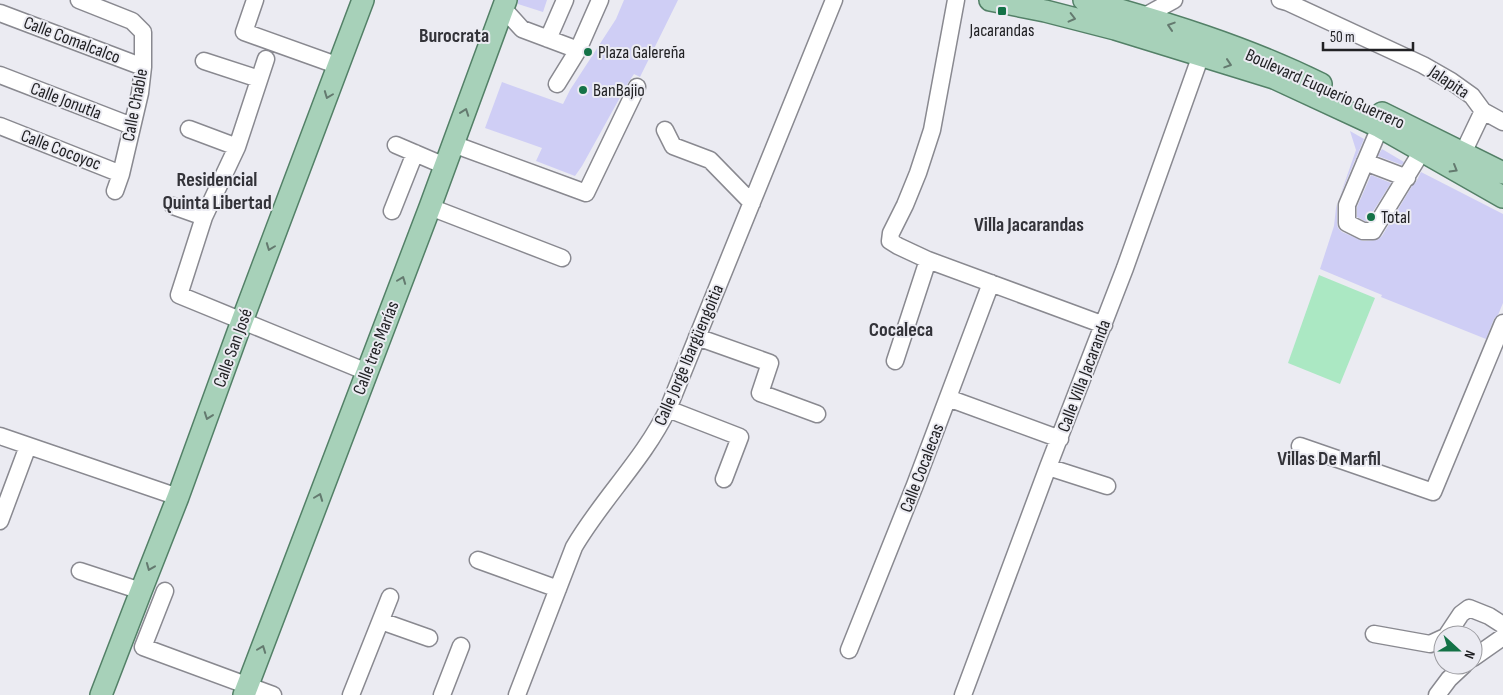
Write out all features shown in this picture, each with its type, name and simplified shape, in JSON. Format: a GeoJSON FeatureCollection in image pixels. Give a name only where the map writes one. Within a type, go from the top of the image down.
{"type":"FeatureCollection","features":[{"type":"Feature","properties":{"kind":"main road","name":"Calle San José"},"geometry":{"type":"LineString","coordinates":[[101,695],[178,497],[363,0]]}},
{"type":"Feature","properties":{"kind":"main road"},"geometry":{"type":"LineString","coordinates":[[990,0],[1037,6],[1274,78],[1380,127],[1503,197]]}},
{"type":"Feature","properties":{"kind":"main road","name":"Boulevard Euquerio Guerrero"},"geometry":{"type":"LineString","coordinates":[[1084,0],[1134,9],[1208,39],[1284,66],[1503,173]]}},
{"type":"Feature","properties":{"kind":"main road","name":"Calle tres Marías"},"geometry":{"type":"LineString","coordinates":[[246,691],[430,207],[504,4]]}},
{"type":"Feature","properties":{"kind":"street","name":"Calle Chable"},"geometry":{"type":"LineString","coordinates":[[79,0],[132,21],[143,32],[144,68],[140,93],[115,192]]}},
{"type":"Feature","properties":{"kind":"street"},"geometry":{"type":"LineString","coordinates":[[256,0],[244,32],[338,66]]}},
{"type":"Feature","properties":{"kind":"street"},"geometry":{"type":"LineString","coordinates":[[548,39],[565,0]]}},
{"type":"Feature","properties":{"kind":"street"},"geometry":{"type":"LineString","coordinates":[[557,84],[578,50],[600,0]]}},
{"type":"Feature","properties":{"kind":"street","name":"Calle Jorge Ibargüengoitia"},"geometry":{"type":"LineString","coordinates":[[517,695],[574,547],[586,526],[659,428],[668,410],[834,0]]}},
{"type":"Feature","properties":{"kind":"street"},"geometry":{"type":"LineString","coordinates":[[956,0],[932,130],[918,173],[891,233],[890,241],[928,260],[1104,325]]}},
{"type":"Feature","properties":{"kind":"street"},"geometry":{"type":"LineString","coordinates":[[1134,9],[1174,0]]}},
{"type":"Feature","properties":{"kind":"street","name":"Jalapita"},"geometry":{"type":"LineString","coordinates":[[1285,1],[1423,65],[1472,96],[1483,111],[1503,122]]}},
{"type":"Feature","properties":{"kind":"street"},"geometry":{"type":"LineString","coordinates":[[504,4],[522,29]]}},
{"type":"Feature","properties":{"kind":"street","name":"Calle Comalcalco"},"geometry":{"type":"LineString","coordinates":[[0,13],[144,68]]}},
{"type":"Feature","properties":{"kind":"street"},"geometry":{"type":"LineString","coordinates":[[493,34],[522,29],[578,50]]}},
{"type":"Feature","properties":{"kind":"street","name":"Calle Villa Jacaranda"},"geometry":{"type":"LineString","coordinates":[[963,695],[1048,467],[1104,325],[1201,55]]}},
{"type":"Feature","properties":{"kind":"street"},"geometry":{"type":"LineString","coordinates":[[266,59],[237,147],[204,217],[178,295],[367,372]]}},
{"type":"Feature","properties":{"kind":"street"},"geometry":{"type":"LineString","coordinates":[[204,61],[259,79]]}},
{"type":"Feature","properties":{"kind":"street","name":"Calle Jonutla"},"geometry":{"type":"LineString","coordinates":[[0,75],[132,126]]}},
{"type":"Feature","properties":{"kind":"street"},"geometry":{"type":"LineString","coordinates":[[453,144],[586,193],[637,87]]}},
{"type":"Feature","properties":{"kind":"street"},"geometry":{"type":"LineString","coordinates":[[1463,153],[1483,111]]}},
{"type":"Feature","properties":{"kind":"street","name":"Calle Cocoyoc"},"geometry":{"type":"LineString","coordinates":[[0,126],[121,174]]}},
{"type":"Feature","properties":{"kind":"street"},"geometry":{"type":"LineString","coordinates":[[1380,127],[1347,205],[1348,223],[1363,231],[1373,231],[1422,151]]}},
{"type":"Feature","properties":{"kind":"street"},"geometry":{"type":"LineString","coordinates":[[190,129],[237,147]]}},
{"type":"Feature","properties":{"kind":"street"},"geometry":{"type":"LineString","coordinates":[[665,130],[673,146],[710,160],[752,203]]}},
{"type":"Feature","properties":{"kind":"street"},"geometry":{"type":"LineString","coordinates":[[396,145],[445,166]]}},
{"type":"Feature","properties":{"kind":"street"},"geometry":{"type":"LineString","coordinates":[[392,210],[415,153]]}},
{"type":"Feature","properties":{"kind":"street"},"geometry":{"type":"LineString","coordinates":[[1365,162],[1407,178]]}},
{"type":"Feature","properties":{"kind":"street"},"geometry":{"type":"LineString","coordinates":[[173,206],[204,217]]}},
{"type":"Feature","properties":{"kind":"street"},"geometry":{"type":"LineString","coordinates":[[430,207],[562,258]]}},
{"type":"Feature","properties":{"kind":"street"},"geometry":{"type":"LineString","coordinates":[[895,361],[928,260]]}},
{"type":"Feature","properties":{"kind":"street","name":"Calle Cocalecas"},"geometry":{"type":"LineString","coordinates":[[849,650],[912,494],[991,284]]}},
{"type":"Feature","properties":{"kind":"street"},"geometry":{"type":"LineString","coordinates":[[1300,446],[1433,492],[1503,323]]}},
{"type":"Feature","properties":{"kind":"street"},"geometry":{"type":"LineString","coordinates":[[698,337],[770,362],[760,393],[817,414]]}},
{"type":"Feature","properties":{"kind":"street"},"geometry":{"type":"LineString","coordinates":[[948,398],[1060,439]]}},
{"type":"Feature","properties":{"kind":"street"},"geometry":{"type":"LineString","coordinates":[[668,410],[740,437],[724,479]]}},
{"type":"Feature","properties":{"kind":"street"},"geometry":{"type":"LineString","coordinates":[[0,436],[178,497]]}},
{"type":"Feature","properties":{"kind":"street"},"geometry":{"type":"LineString","coordinates":[[0,522],[28,446]]}},
{"type":"Feature","properties":{"kind":"street"},"geometry":{"type":"LineString","coordinates":[[1048,467],[1107,486]]}},
{"type":"Feature","properties":{"kind":"street"},"geometry":{"type":"LineString","coordinates":[[478,560],[558,590]]}},
{"type":"Feature","properties":{"kind":"street"},"geometry":{"type":"LineString","coordinates":[[80,571],[141,591]]}},
{"type":"Feature","properties":{"kind":"street"},"geometry":{"type":"LineString","coordinates":[[165,591],[143,647],[246,691],[274,695]]}},
{"type":"Feature","properties":{"kind":"street"},"geometry":{"type":"LineString","coordinates":[[351,695],[390,597]]}},
{"type":"Feature","properties":{"kind":"street"},"geometry":{"type":"LineString","coordinates":[[1453,625],[1468,608],[1489,616],[1503,625]]}},
{"type":"Feature","properties":{"kind":"street"},"geometry":{"type":"LineString","coordinates":[[381,621],[428,638]]}},
{"type":"Feature","properties":{"kind":"street"},"geometry":{"type":"LineString","coordinates":[[1374,634],[1430,644],[1433,643]]}},
{"type":"Feature","properties":{"kind":"street"},"geometry":{"type":"LineString","coordinates":[[1483,651],[1503,637]]}},
{"type":"Feature","properties":{"kind":"street"},"geometry":{"type":"LineString","coordinates":[[442,695],[461,646]]}},
{"type":"Feature","properties":{"kind":"street"},"geometry":{"type":"LineString","coordinates":[[1437,695],[1453,675]]}},
{"type":"Feature","properties":{"kind":"green space"},"geometry":{"type":"Polygon","coordinates":[[[1319,275],[1375,298],[1340,384],[1288,363],[1319,275]]]}},
{"type":"Feature","properties":{"kind":"building"},"geometry":{"type":"Polygon","coordinates":[[[518,0],[547,0],[543,12],[518,4],[518,0]]]}},
{"type":"Feature","properties":{"kind":"building"},"geometry":{"type":"Polygon","coordinates":[[[624,0],[678,0],[640,77],[634,74],[628,83],[575,176],[536,161],[542,148],[485,128],[502,82],[563,104],[616,19],[624,0]]]}},
{"type":"Feature","properties":{"kind":"building"},"geometry":{"type":"Polygon","coordinates":[[[1350,131],[1364,139],[1340,196],[1356,150],[1350,131]]]}},
{"type":"Feature","properties":{"kind":"building"},"geometry":{"type":"Polygon","coordinates":[[[1382,149],[1404,162],[1402,165],[1378,156],[1382,149]]]}},
{"type":"Feature","properties":{"kind":"building"},"geometry":{"type":"Polygon","coordinates":[[[1421,172],[1503,214],[1503,303],[1486,339],[1381,297],[1382,295],[1320,269],[1334,226],[1337,204],[1337,224],[1342,232],[1363,241],[1377,240],[1382,236],[1421,172]]]}},
{"type":"Feature","properties":{"kind":"building"},"geometry":{"type":"Polygon","coordinates":[[[1371,175],[1391,183],[1367,221],[1365,221],[1357,217],[1357,207],[1371,175]]]}},
{"type":"Feature","properties":{"kind":"place","name":"Jacarandas"},"geometry":{"type":"Point","coordinates":[1002,11]}},
{"type":"Feature","properties":{"kind":"place","name":"Plaza Galereña"},"geometry":{"type":"Point","coordinates":[588,52]}},
{"type":"Feature","properties":{"kind":"place","name":"BanBajio"},"geometry":{"type":"Point","coordinates":[583,90]}},
{"type":"Feature","properties":{"kind":"place","name":"Total"},"geometry":{"type":"Point","coordinates":[1371,217]}},
{"type":"Feature","properties":{"kind":"district","name":"Burocrata"},"geometry":{"type":"Point","coordinates":[454,36]}},
{"type":"Feature","properties":{"kind":"district","name":"Residencial Quinta Libertad"},"geometry":{"type":"Point","coordinates":[217,192]}},
{"type":"Feature","properties":{"kind":"district","name":"Villa Jacarandas"},"geometry":{"type":"Point","coordinates":[1029,225]}},
{"type":"Feature","properties":{"kind":"district","name":"Cocaleca"},"geometry":{"type":"Point","coordinates":[901,330]}},
{"type":"Feature","properties":{"kind":"district","name":"Villas De Marfil"},"geometry":{"type":"Point","coordinates":[1329,459]}}]}
